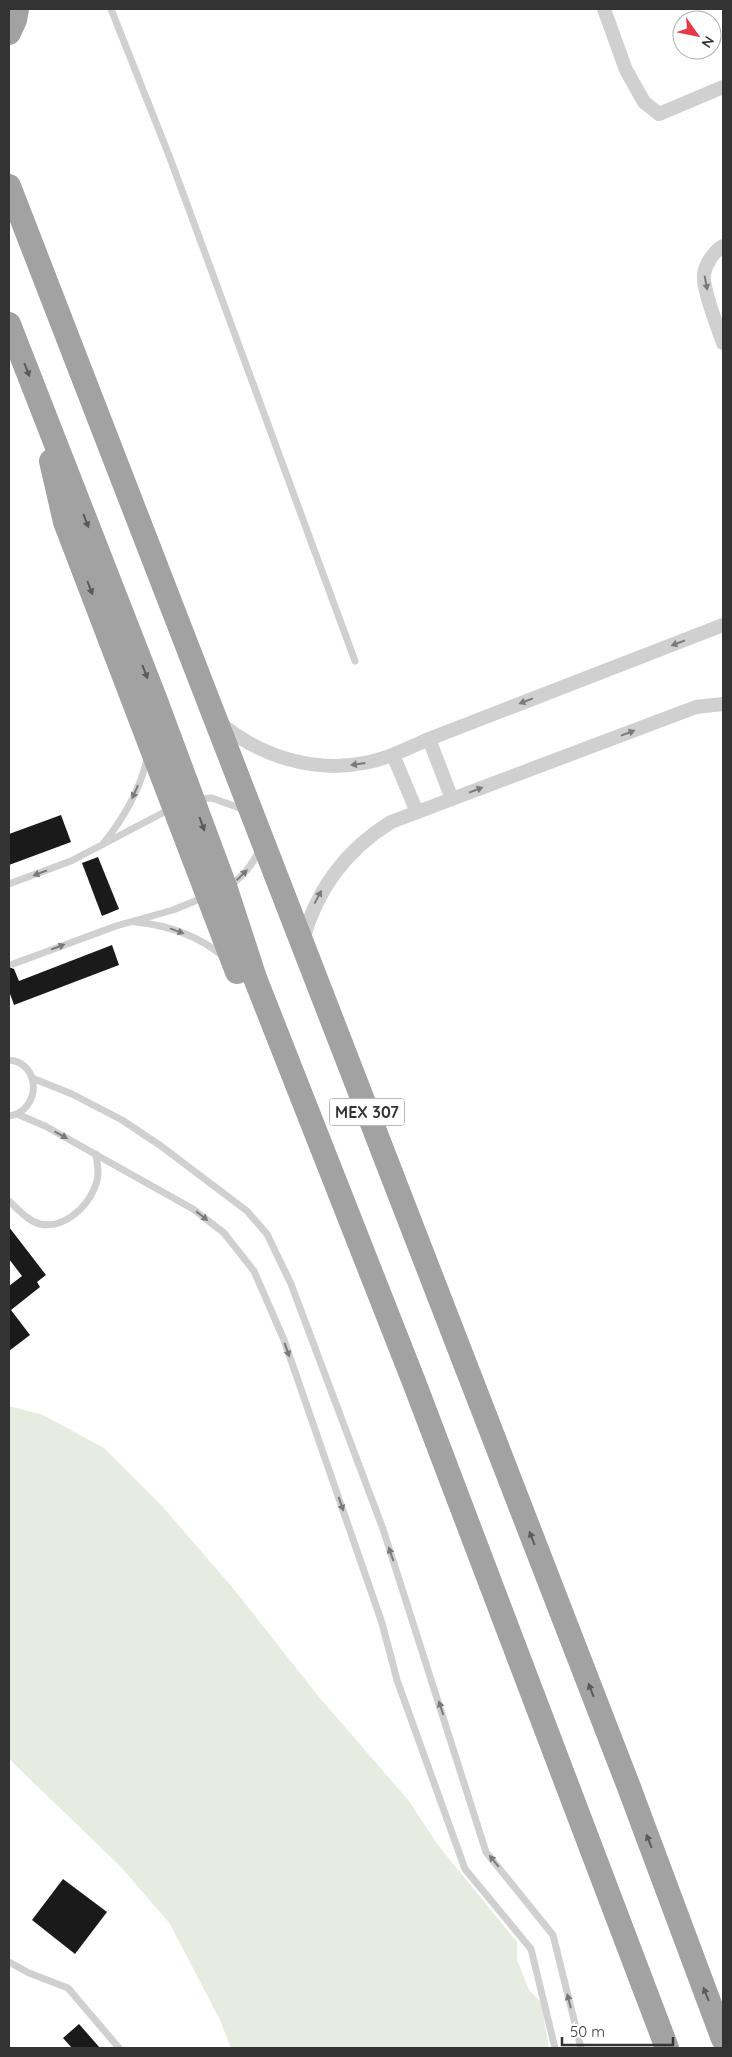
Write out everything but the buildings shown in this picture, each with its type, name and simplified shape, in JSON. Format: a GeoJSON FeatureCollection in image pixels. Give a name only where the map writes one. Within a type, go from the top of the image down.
{"type":"FeatureCollection","features":[{"type":"Feature","properties":{"kind":"highway"},"geometry":{"type":"LineString","coordinates":[[9,33],[15,20],[17,9]]}},
{"type":"Feature","properties":{"kind":"highway","name":"MEX 307"},"geometry":{"type":"LineString","coordinates":[[9,186],[721,2027]]}},
{"type":"Feature","properties":{"kind":"highway"},"geometry":{"type":"LineString","coordinates":[[9,324],[48,423],[183,803],[217,893],[235,967],[377,1328],[394,1361],[414,1382]]}},
{"type":"Feature","properties":{"kind":"highway"},"geometry":{"type":"LineString","coordinates":[[48,423],[52,472],[65,522],[150,746],[183,803]]}},
{"type":"Feature","properties":{"kind":"highway","name":"MEX 307"},"geometry":{"type":"LineString","coordinates":[[217,893],[255,978],[414,1382],[667,2048]]}},
{"type":"Feature","properties":{"kind":"street"},"geometry":{"type":"LineString","coordinates":[[604,9],[626,70],[644,102],[659,114],[723,87]]}},
{"type":"Feature","properties":{"kind":"street"},"geometry":{"type":"LineString","coordinates":[[723,246],[714,251],[704,275],[710,307],[720,325],[723,343]]}},
{"type":"Feature","properties":{"kind":"street"},"geometry":{"type":"LineString","coordinates":[[215,719],[228,730],[257,748],[273,754],[308,764],[346,765],[365,763],[393,755],[429,738],[723,625]]}},
{"type":"Feature","properties":{"kind":"street"},"geometry":{"type":"LineString","coordinates":[[302,943],[315,904],[329,880],[348,855],[361,842],[391,822],[696,707],[723,704]]}},
{"type":"Feature","properties":{"kind":"street"},"geometry":{"type":"LineString","coordinates":[[429,738],[452,799]]}},
{"type":"Feature","properties":{"kind":"street"},"geometry":{"type":"LineString","coordinates":[[393,755],[417,812]]}},
{"type":"Feature","properties":{"kind":"lane"},"geometry":{"type":"LineString","coordinates":[[111,9],[170,158],[355,661]]}},
{"type":"Feature","properties":{"kind":"lane"},"geometry":{"type":"LineString","coordinates":[[100,847],[117,825],[131,801],[146,765],[150,746]]}},
{"type":"Feature","properties":{"kind":"lane"},"geometry":{"type":"LineString","coordinates":[[9,884],[71,861],[183,803],[212,798],[252,814]]}},
{"type":"Feature","properties":{"kind":"lane"},"geometry":{"type":"LineString","coordinates":[[12,964],[130,921],[172,910],[217,893],[246,872],[251,866],[262,839]]}},
{"type":"Feature","properties":{"kind":"lane"},"geometry":{"type":"LineString","coordinates":[[130,921],[160,926],[189,936],[206,944],[235,967]]}},
{"type":"Feature","properties":{"kind":"lane"},"geometry":{"type":"LineString","coordinates":[[9,1060],[21,1064],[32,1078],[72,1094],[122,1120],[161,1146],[247,1212],[267,1234],[291,1284],[383,1529],[486,1852],[553,1935],[581,2048]]}},
{"type":"Feature","properties":{"kind":"lane"},"geometry":{"type":"LineString","coordinates":[[9,1116],[25,1110],[34,1095],[32,1078]]}},
{"type":"Feature","properties":{"kind":"lane"},"geometry":{"type":"LineString","coordinates":[[17,1114],[45,1126],[193,1209],[224,1233],[254,1271],[284,1340],[382,1623],[397,1680],[465,1869],[531,1949],[554,2048]]}},
{"type":"Feature","properties":{"kind":"lane"},"geometry":{"type":"LineString","coordinates":[[9,1201],[26,1216],[40,1224],[59,1224],[76,1214],[91,1195],[98,1174],[96,1154]]}},
{"type":"Feature","properties":{"kind":"lane"},"geometry":{"type":"LineString","coordinates":[[9,1962],[29,1973],[68,1988],[119,2048]]}},
{"type":"Feature","properties":{"kind":"shaded area"},"geometry":{"type":"Polygon","coordinates":[[[9,1406],[43,1415],[104,1448],[162,1506],[232,1587],[319,1697],[409,1801],[437,1844],[517,1942],[517,1960],[529,1990],[541,2002],[549,2048],[231,2048],[220,2020],[170,1924],[121,1867],[9,1759],[9,1406]]]}}]}
